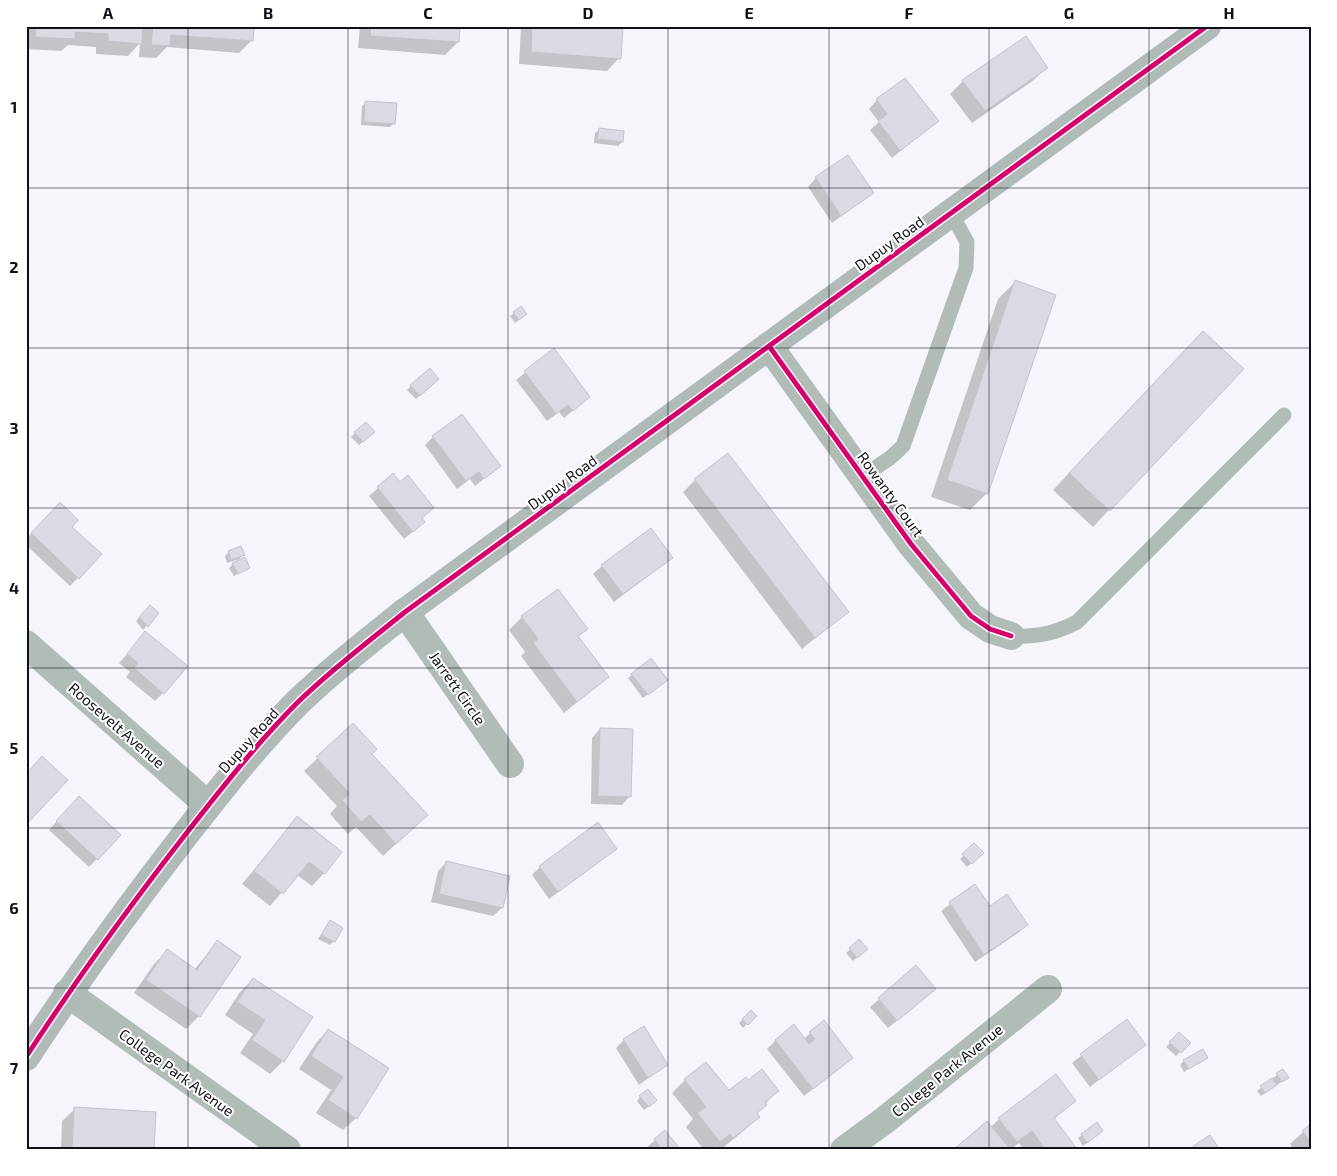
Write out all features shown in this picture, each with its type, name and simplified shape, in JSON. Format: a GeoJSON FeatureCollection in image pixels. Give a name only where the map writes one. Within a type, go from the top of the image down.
{"type":"FeatureCollection","features":[{"type":"Feature","properties":{"kind":"street","name":"Dupuy Road"},"geometry":{"type":"LineString","coordinates":[[26,1056],[67,993],[130,906],[208,805],[238,768],[298,703],[341,663],[405,612],[1208,26]]}},
{"type":"Feature","properties":{"kind":"street","name":"Rowanty Court"},"geometry":{"type":"LineString","coordinates":[[769,346],[912,544],[971,616],[990,629],[1011,636]]}},
{"type":"Feature","properties":{"kind":"street","name":"Jarrett Circle"},"geometry":{"type":"LineString","coordinates":[[405,612],[510,764]]}},
{"type":"Feature","properties":{"kind":"street","name":"Roosevelt Avenue"},"geometry":{"type":"LineString","coordinates":[[26,644],[208,805]]}},
{"type":"Feature","properties":{"kind":"street","name":"College Park Avenue"},"geometry":{"type":"LineString","coordinates":[[844,1150],[1048,989]]}},
{"type":"Feature","properties":{"kind":"street","name":"College Park Avenue"},"geometry":{"type":"LineString","coordinates":[[67,993],[286,1150]]}},
{"type":"Feature","properties":{"kind":"lane"},"geometry":{"type":"LineString","coordinates":[[863,476],[890,458],[903,446],[966,268],[967,242],[951,213]]}},
{"type":"Feature","properties":{"kind":"lane"},"geometry":{"type":"LineString","coordinates":[[1011,636],[1034,637],[1056,633],[1077,622],[1284,415]]}},
{"type":"Feature","properties":{"kind":"building"},"geometry":{"type":"Polygon","coordinates":[[[36,26],[143,26],[142,44],[108,41],[108,34],[75,32],[75,39],[35,37],[36,26]]]}},
{"type":"Feature","properties":{"kind":"building"},"geometry":{"type":"Polygon","coordinates":[[[153,26],[254,26],[253,41],[171,35],[170,46],[151,45],[153,26]]]}},
{"type":"Feature","properties":{"kind":"building"},"geometry":{"type":"Polygon","coordinates":[[[371,26],[460,26],[459,42],[370,36],[371,26]]]}},
{"type":"Feature","properties":{"kind":"building"},"geometry":{"type":"Polygon","coordinates":[[[532,26],[623,26],[621,59],[531,52],[532,26]]]}},
{"type":"Feature","properties":{"kind":"building"},"geometry":{"type":"Polygon","coordinates":[[[1026,36],[1048,68],[985,111],[962,80],[1026,36]]]}},
{"type":"Feature","properties":{"kind":"building"},"geometry":{"type":"Polygon","coordinates":[[[905,78],[939,121],[900,151],[878,121],[887,114],[876,99],[905,78]]]}},
{"type":"Feature","properties":{"kind":"building"},"geometry":{"type":"Polygon","coordinates":[[[365,101],[397,103],[395,124],[364,122],[365,101]]]}},
{"type":"Feature","properties":{"kind":"building"},"geometry":{"type":"Polygon","coordinates":[[[599,128],[624,131],[623,142],[597,139],[599,128]]]}},
{"type":"Feature","properties":{"kind":"building"},"geometry":{"type":"Polygon","coordinates":[[[848,155],[874,193],[841,216],[815,177],[848,155]]]}},
{"type":"Feature","properties":{"kind":"building"},"geometry":{"type":"Polygon","coordinates":[[[1015,280],[1056,295],[988,494],[947,480],[1015,280]]]}},
{"type":"Feature","properties":{"kind":"building"},"geometry":{"type":"Polygon","coordinates":[[[521,306],[527,314],[519,320],[513,312],[521,306]]]}},
{"type":"Feature","properties":{"kind":"building"},"geometry":{"type":"Polygon","coordinates":[[[1203,331],[1244,369],[1110,511],[1069,473],[1203,331]]]}},
{"type":"Feature","properties":{"kind":"building"},"geometry":{"type":"Polygon","coordinates":[[[554,348],[590,397],[573,411],[568,405],[556,414],[524,371],[554,348]]]}},
{"type":"Feature","properties":{"kind":"building"},"geometry":{"type":"Polygon","coordinates":[[[430,368],[439,379],[420,396],[410,385],[430,368]]]}},
{"type":"Feature","properties":{"kind":"building"},"geometry":{"type":"Polygon","coordinates":[[[462,414],[501,466],[484,479],[479,472],[466,481],[432,436],[462,414]]]}},
{"type":"Feature","properties":{"kind":"building"},"geometry":{"type":"Polygon","coordinates":[[[366,422],[375,432],[363,442],[354,432],[366,422]]]}},
{"type":"Feature","properties":{"kind":"building"},"geometry":{"type":"Polygon","coordinates":[[[728,453],[849,612],[815,638],[694,479],[728,453]]]}},
{"type":"Feature","properties":{"kind":"building"},"geometry":{"type":"Polygon","coordinates":[[[393,473],[400,482],[408,475],[434,508],[422,518],[425,522],[413,532],[377,487],[393,473]]]}},
{"type":"Feature","properties":{"kind":"building"},"geometry":{"type":"Polygon","coordinates":[[[60,502],[78,520],[72,527],[102,554],[79,579],[31,533],[60,502]]]}},
{"type":"Feature","properties":{"kind":"building"},"geometry":{"type":"Polygon","coordinates":[[[651,528],[673,558],[623,594],[601,565],[651,528]]]}},
{"type":"Feature","properties":{"kind":"building"},"geometry":{"type":"Polygon","coordinates":[[[241,546],[245,555],[231,560],[228,551],[241,546]]]}},
{"type":"Feature","properties":{"kind":"building"},"geometry":{"type":"Polygon","coordinates":[[[245,557],[250,568],[238,574],[232,563],[245,557]]]}},
{"type":"Feature","properties":{"kind":"building"},"geometry":{"type":"Polygon","coordinates":[[[558,589],[588,629],[578,636],[609,677],[577,702],[533,643],[538,639],[521,616],[558,589]]]}},
{"type":"Feature","properties":{"kind":"building"},"geometry":{"type":"Polygon","coordinates":[[[150,605],[159,613],[148,627],[139,617],[150,605]]]}},
{"type":"Feature","properties":{"kind":"building"},"geometry":{"type":"Polygon","coordinates":[[[145,631],[188,666],[164,694],[134,668],[138,663],[127,654],[145,631]]]}},
{"type":"Feature","properties":{"kind":"building"},"geometry":{"type":"Polygon","coordinates":[[[651,658],[668,680],[648,695],[631,674],[651,658]]]}},
{"type":"Feature","properties":{"kind":"building"},"geometry":{"type":"Polygon","coordinates":[[[353,723],[377,749],[372,754],[428,815],[396,844],[370,815],[361,822],[342,800],[350,794],[316,757],[353,723]]]}},
{"type":"Feature","properties":{"kind":"building"},"geometry":{"type":"Polygon","coordinates":[[[600,728],[633,729],[631,797],[598,796],[600,728]]]}},
{"type":"Feature","properties":{"kind":"building"},"geometry":{"type":"Polygon","coordinates":[[[42,756],[68,780],[26,825],[26,774],[42,756]]]}},
{"type":"Feature","properties":{"kind":"building"},"geometry":{"type":"Polygon","coordinates":[[[79,796],[121,835],[98,860],[56,821],[79,796]]]}},
{"type":"Feature","properties":{"kind":"building"},"geometry":{"type":"Polygon","coordinates":[[[297,816],[342,852],[325,874],[309,862],[283,894],[254,871],[297,816]]]}},
{"type":"Feature","properties":{"kind":"building"},"geometry":{"type":"Polygon","coordinates":[[[598,822],[617,849],[558,892],[539,866],[598,822]]]}},
{"type":"Feature","properties":{"kind":"building"},"geometry":{"type":"Polygon","coordinates":[[[974,843],[984,853],[972,864],[962,854],[974,843]]]}},
{"type":"Feature","properties":{"kind":"building"},"geometry":{"type":"Polygon","coordinates":[[[446,861],[510,876],[503,908],[439,894],[446,861]]]}},
{"type":"Feature","properties":{"kind":"building"},"geometry":{"type":"Polygon","coordinates":[[[975,884],[990,906],[1007,894],[1028,925],[984,955],[949,902],[975,884]]]}},
{"type":"Feature","properties":{"kind":"building"},"geometry":{"type":"Polygon","coordinates":[[[330,920],[343,928],[335,942],[321,935],[330,920]]]}},
{"type":"Feature","properties":{"kind":"building"},"geometry":{"type":"Polygon","coordinates":[[[859,939],[868,949],[857,958],[849,948],[859,939]]]}},
{"type":"Feature","properties":{"kind":"building"},"geometry":{"type":"Polygon","coordinates":[[[217,940],[241,957],[200,1017],[146,980],[167,949],[197,970],[217,940]]]}},
{"type":"Feature","properties":{"kind":"building"},"geometry":{"type":"Polygon","coordinates":[[[916,965],[936,989],[897,1021],[878,998],[916,965]]]}},
{"type":"Feature","properties":{"kind":"building"},"geometry":{"type":"Polygon","coordinates":[[[253,978],[313,1017],[284,1062],[252,1040],[265,1020],[237,1002],[253,978]]]}},
{"type":"Feature","properties":{"kind":"building"},"geometry":{"type":"Polygon","coordinates":[[[751,1010],[757,1016],[748,1025],[742,1019],[751,1010]]]}},
{"type":"Feature","properties":{"kind":"building"},"geometry":{"type":"Polygon","coordinates":[[[1127,1019],[1146,1045],[1099,1080],[1080,1054],[1127,1019]]]}},
{"type":"Feature","properties":{"kind":"building"},"geometry":{"type":"Polygon","coordinates":[[[824,1020],[853,1058],[813,1089],[775,1040],[794,1024],[809,1044],[815,1039],[809,1032],[824,1020]]]}},
{"type":"Feature","properties":{"kind":"building"},"geometry":{"type":"Polygon","coordinates":[[[644,1026],[668,1065],[648,1078],[623,1039],[644,1026]]]}},
{"type":"Feature","properties":{"kind":"building"},"geometry":{"type":"Polygon","coordinates":[[[328,1029],[389,1068],[357,1119],[328,1100],[343,1077],[311,1056],[328,1029]]]}},
{"type":"Feature","properties":{"kind":"building"},"geometry":{"type":"Polygon","coordinates":[[[1179,1032],[1191,1043],[1181,1053],[1169,1042],[1179,1032]]]}},
{"type":"Feature","properties":{"kind":"building"},"geometry":{"type":"Polygon","coordinates":[[[1203,1049],[1208,1058],[1189,1069],[1183,1060],[1203,1049]]]}},
{"type":"Feature","properties":{"kind":"building"},"geometry":{"type":"Polygon","coordinates":[[[706,1062],[729,1090],[746,1077],[748,1080],[762,1069],[779,1091],[765,1102],[767,1105],[757,1113],[760,1117],[733,1138],[730,1134],[720,1142],[697,1113],[706,1107],[684,1079],[706,1062]]]}},
{"type":"Feature","properties":{"kind":"building"},"geometry":{"type":"Polygon","coordinates":[[[1283,1069],[1289,1078],[1282,1082],[1276,1073],[1283,1069]]]}},
{"type":"Feature","properties":{"kind":"building"},"geometry":{"type":"Polygon","coordinates":[[[1056,1074],[1076,1101],[1054,1118],[1078,1150],[1046,1150],[1032,1131],[1017,1142],[998,1118],[1056,1074]]]}},
{"type":"Feature","properties":{"kind":"building"},"geometry":{"type":"Polygon","coordinates":[[[1272,1078],[1277,1085],[1265,1093],[1260,1086],[1272,1078]]]}},
{"type":"Feature","properties":{"kind":"building"},"geometry":{"type":"Polygon","coordinates":[[[648,1089],[657,1100],[649,1107],[639,1096],[648,1089]]]}},
{"type":"Feature","properties":{"kind":"building"},"geometry":{"type":"Polygon","coordinates":[[[74,1107],[156,1112],[154,1150],[72,1150],[74,1107]]]}},
{"type":"Feature","properties":{"kind":"building"},"geometry":{"type":"Polygon","coordinates":[[[987,1121],[1011,1150],[953,1150],[987,1121]]]}},
{"type":"Feature","properties":{"kind":"building"},"geometry":{"type":"Polygon","coordinates":[[[1097,1122],[1103,1131],[1087,1143],[1081,1134],[1097,1122]]]}},
{"type":"Feature","properties":{"kind":"building"},"geometry":{"type":"Polygon","coordinates":[[[1311,1124],[1311,1142],[1302,1131],[1311,1124]]]}},
{"type":"Feature","properties":{"kind":"building"},"geometry":{"type":"Polygon","coordinates":[[[665,1130],[681,1150],[659,1150],[661,1148],[654,1139],[665,1130]]]}},
{"type":"Feature","properties":{"kind":"building"},"geometry":{"type":"Polygon","coordinates":[[[1210,1135],[1220,1150],[1196,1150],[1193,1146],[1210,1135]]]}},
{"type":"Feature","properties":{"kind":"cycle path"},"geometry":{"type":"LineString","coordinates":[[26,1057],[103,944],[199,818],[268,734],[324,678],[405,612],[1207,26]]}},
{"type":"Feature","properties":{"kind":"cycle path"},"geometry":{"type":"LineString","coordinates":[[769,346],[911,544],[971,616],[990,629],[1011,636]]}}]}
